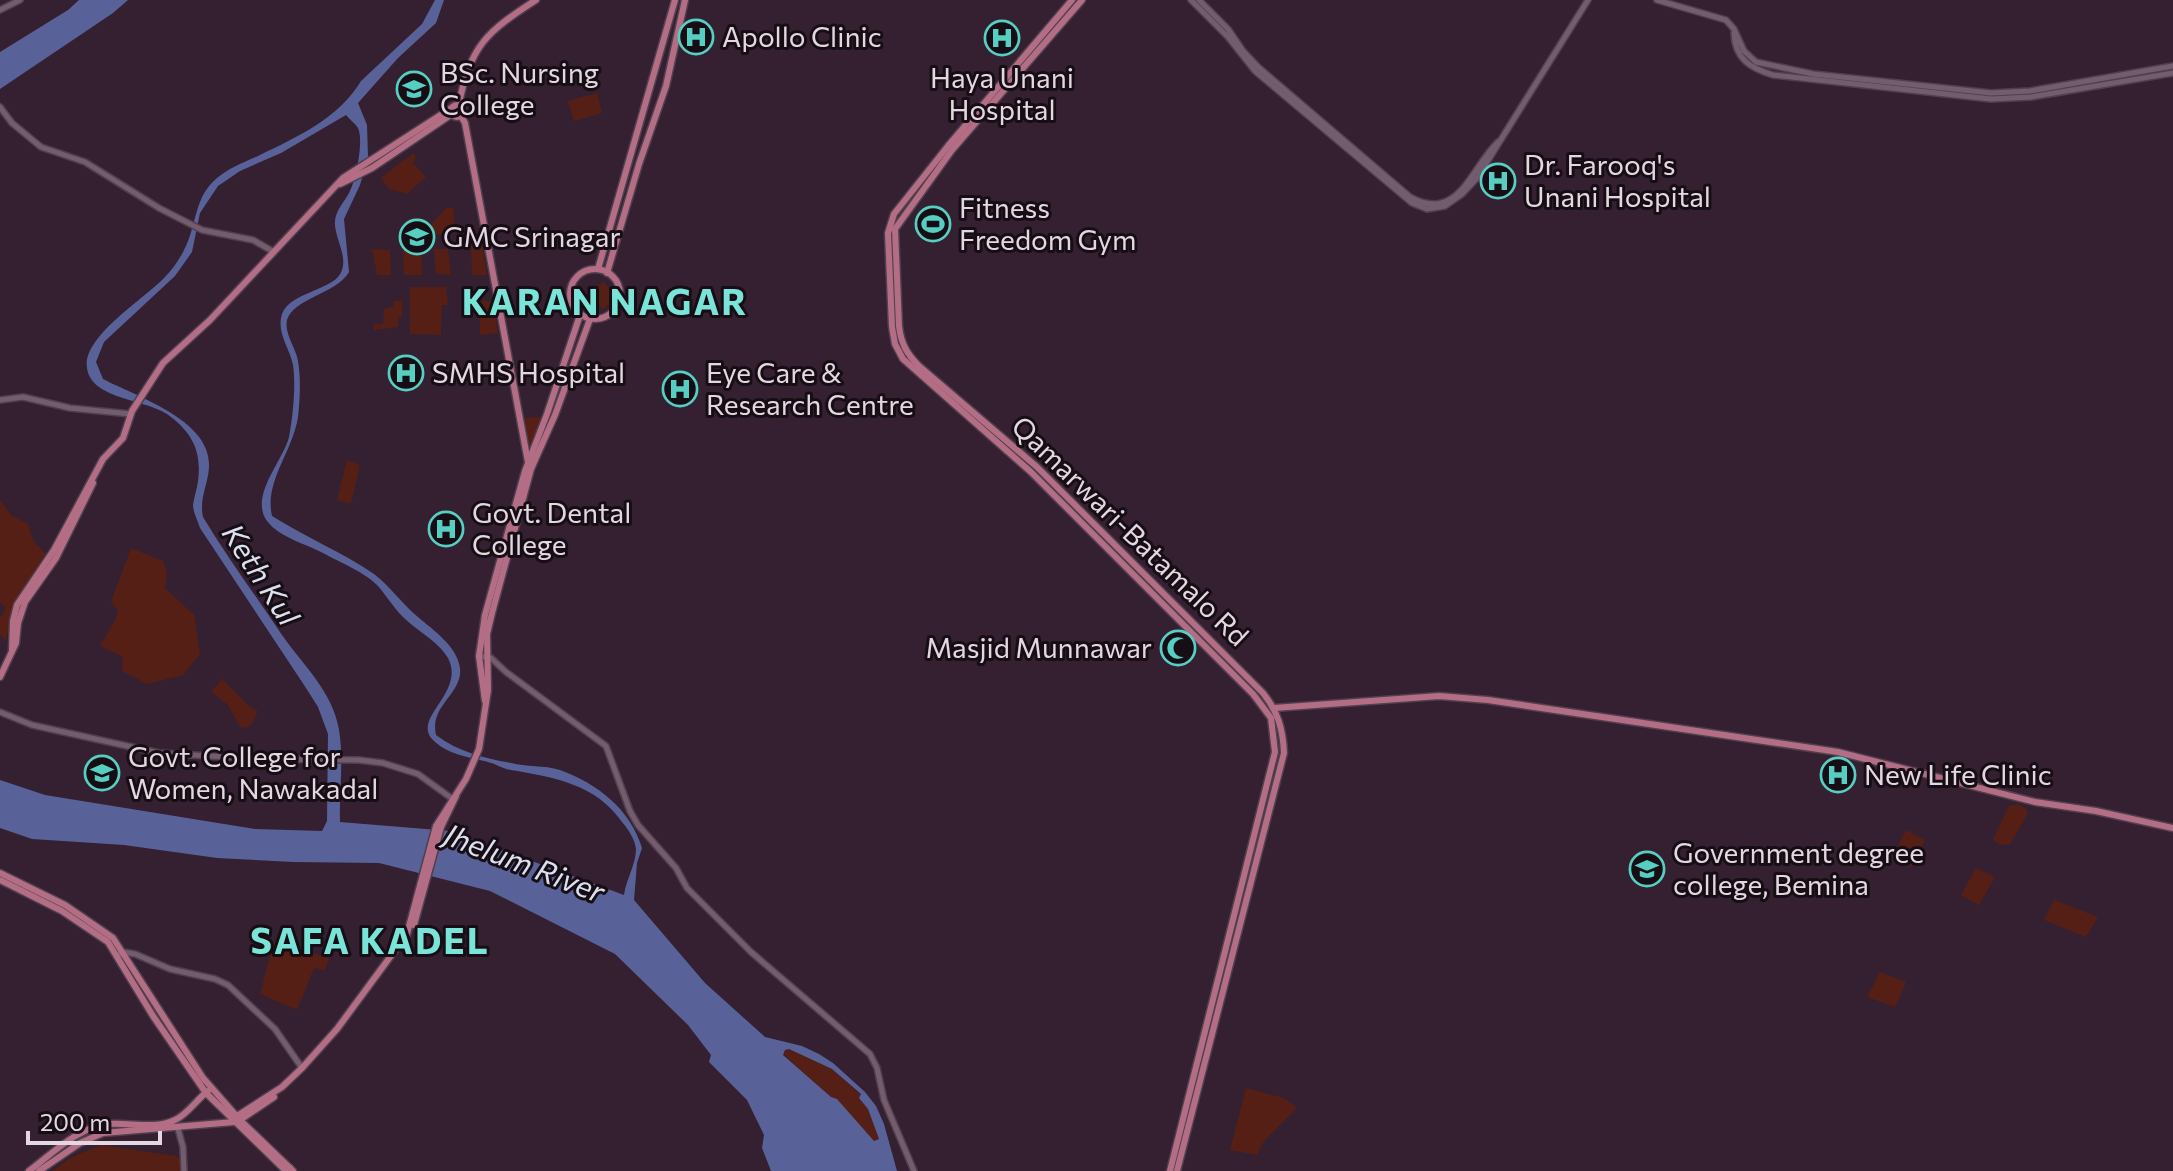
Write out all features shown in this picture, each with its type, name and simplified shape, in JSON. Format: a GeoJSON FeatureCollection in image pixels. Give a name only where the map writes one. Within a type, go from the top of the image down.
{"type":"FeatureCollection","features":[{"type":"Feature","properties":{"kind":"main road"},"geometry":{"type":"LineString","coordinates":[[528,462],[465,123],[461,116],[456,117],[455,109],[469,62],[480,44],[492,31],[536,0]]}},
{"type":"Feature","properties":{"kind":"main road"},"geometry":{"type":"LineString","coordinates":[[598,269],[675,0]]}},
{"type":"Feature","properties":{"kind":"main road"},"geometry":{"type":"LineString","coordinates":[[607,273],[666,86],[685,0]]}},
{"type":"Feature","properties":{"kind":"main road","name":"Qamarwari-Batamalo Rd"},"geometry":{"type":"LineString","coordinates":[[1072,0],[894,214],[888,233],[895,344],[909,365],[1031,472],[1253,694],[1271,718],[1275,752],[1170,1171]]}},
{"type":"Feature","properties":{"kind":"main road","name":"Qamarwari-Batamalo Rd"},"geometry":{"type":"LineString","coordinates":[[1082,0],[952,150],[895,229],[901,340],[908,355],[919,366],[1037,467],[1275,708]]}},
{"type":"Feature","properties":{"kind":"main road"},"geometry":{"type":"LineString","coordinates":[[0,677],[12,650],[25,602],[56,558],[96,472],[110,449],[123,438],[131,412],[163,363],[210,320],[340,184],[455,109]]}},
{"type":"Feature","properties":{"kind":"main road"},"geometry":{"type":"LineString","coordinates":[[620,193],[630,196]]}},
{"type":"Feature","properties":{"kind":"main road"},"geometry":{"type":"LineString","coordinates":[[598,269],[617,283],[617,307],[607,317],[590,319],[580,315],[572,306],[569,290],[578,275],[598,269]]}},
{"type":"Feature","properties":{"kind":"main road"},"geometry":{"type":"LineString","coordinates":[[39,1171],[80,1143],[103,1133],[178,1129],[237,1119],[297,1080],[340,1030],[408,938],[438,826],[475,763],[479,749],[485,701],[485,615],[528,462],[580,315]]}},
{"type":"Feature","properties":{"kind":"main road"},"geometry":{"type":"LineString","coordinates":[[483,656],[531,469],[555,415],[590,319]]}},
{"type":"Feature","properties":{"kind":"main road"},"geometry":{"type":"LineString","coordinates":[[1194,637],[1200,630]]}},
{"type":"Feature","properties":{"kind":"main road"},"geometry":{"type":"LineString","coordinates":[[1253,694],[1275,708],[1439,696],[1476,698],[1838,752],[2035,802],[2113,814],[2173,828]]}},
{"type":"Feature","properties":{"kind":"main road"},"geometry":{"type":"LineString","coordinates":[[1177,1171],[1284,753],[1275,708]]}},
{"type":"Feature","properties":{"kind":"main road"},"geometry":{"type":"LineString","coordinates":[[0,873],[91,921],[113,938],[153,1016],[209,1091],[290,1170]]}},
{"type":"Feature","properties":{"kind":"main road"},"geometry":{"type":"LineString","coordinates":[[1244,877],[1252,883]]}},
{"type":"Feature","properties":{"kind":"main road"},"geometry":{"type":"LineString","coordinates":[[0,880],[87,926],[120,953]]}},
{"type":"Feature","properties":{"kind":"main road"},"geometry":{"type":"LineString","coordinates":[[237,1119],[282,1087],[337,1029],[399,946],[409,929],[422,887]]}},
{"type":"Feature","properties":{"kind":"main road"},"geometry":{"type":"LineString","coordinates":[[29,1171],[94,1127],[164,1124],[177,1119],[209,1091]]}},
{"type":"Feature","properties":{"kind":"street"},"geometry":{"type":"LineString","coordinates":[[0,10],[20,0]]}},
{"type":"Feature","properties":{"kind":"street"},"geometry":{"type":"LineString","coordinates":[[1191,0],[1228,37],[1255,71],[1413,201],[1427,209],[1437,209],[1453,202],[1477,178],[1588,0]]}},
{"type":"Feature","properties":{"kind":"street"},"geometry":{"type":"LineString","coordinates":[[1199,0],[1228,29],[1249,58],[1353,152]]}},
{"type":"Feature","properties":{"kind":"street"},"geometry":{"type":"LineString","coordinates":[[1657,0],[1722,18],[1734,29],[1749,57],[1764,65],[1966,92],[2023,92],[2173,66]]}},
{"type":"Feature","properties":{"kind":"street"},"geometry":{"type":"LineString","coordinates":[[1734,29],[1739,57],[1753,68],[1773,75],[1957,97],[2031,97],[2173,73]]}},
{"type":"Feature","properties":{"kind":"street"},"geometry":{"type":"LineString","coordinates":[[0,107],[12,123],[41,147],[85,162],[202,230],[253,240],[274,252]]}},
{"type":"Feature","properties":{"kind":"street"},"geometry":{"type":"LineString","coordinates":[[0,400],[23,397],[70,408],[131,412]]}},
{"type":"Feature","properties":{"kind":"street"},"geometry":{"type":"LineString","coordinates":[[483,656],[606,746],[638,825],[700,902],[751,952],[870,1054],[877,1068],[884,1100],[914,1171]]}},
{"type":"Feature","properties":{"kind":"street"},"geometry":{"type":"LineString","coordinates":[[484,665],[501,667]]}},
{"type":"Feature","properties":{"kind":"street"},"geometry":{"type":"LineString","coordinates":[[0,712],[32,725],[159,753],[261,759],[359,760],[400,767],[418,774],[454,798]]}},
{"type":"Feature","properties":{"kind":"street"},"geometry":{"type":"LineString","coordinates":[[120,953],[135,954],[170,969],[228,985],[275,1029],[302,1068]]}},
{"type":"Feature","properties":{"kind":"street"},"geometry":{"type":"LineString","coordinates":[[178,1129],[183,1147],[184,1171]]}},
{"type":"Feature","properties":{"kind":"shaded area"},"geometry":{"type":"Polygon","coordinates":[[[597,93],[602,113],[574,121],[568,101],[597,93]]]}},
{"type":"Feature","properties":{"kind":"shaded area"},"geometry":{"type":"Polygon","coordinates":[[[413,153],[416,157],[413,163],[426,177],[407,194],[389,189],[381,178],[413,153]]]}},
{"type":"Feature","properties":{"kind":"shaded area"},"geometry":{"type":"Polygon","coordinates":[[[446,208],[453,208],[455,234],[431,235],[431,224],[446,208]]]}},
{"type":"Feature","properties":{"kind":"shaded area"},"geometry":{"type":"Polygon","coordinates":[[[482,244],[487,275],[472,275],[471,245],[482,244]]]}},
{"type":"Feature","properties":{"kind":"shaded area"},"geometry":{"type":"Polygon","coordinates":[[[372,249],[390,250],[391,275],[377,275],[372,249]]]}},
{"type":"Feature","properties":{"kind":"shaded area"},"geometry":{"type":"Polygon","coordinates":[[[403,249],[421,249],[422,275],[404,275],[403,249]]]}},
{"type":"Feature","properties":{"kind":"shaded area"},"geometry":{"type":"Polygon","coordinates":[[[434,249],[448,249],[451,275],[436,274],[434,249]]]}},
{"type":"Feature","properties":{"kind":"shaded area"},"geometry":{"type":"Polygon","coordinates":[[[604,281],[613,296],[611,303],[603,310],[592,298],[596,288],[604,281]]]}},
{"type":"Feature","properties":{"kind":"shaded area"},"geometry":{"type":"Polygon","coordinates":[[[410,287],[446,287],[448,305],[442,305],[441,335],[410,334],[410,287]]]}},
{"type":"Feature","properties":{"kind":"shaded area"},"geometry":{"type":"Polygon","coordinates":[[[394,301],[402,301],[402,317],[398,317],[398,327],[374,330],[374,324],[383,324],[384,309],[393,307],[394,301]]]}},
{"type":"Feature","properties":{"kind":"shaded area"},"geometry":{"type":"Polygon","coordinates":[[[480,301],[493,301],[498,333],[480,335],[480,301]]]}},
{"type":"Feature","properties":{"kind":"shaded area"},"geometry":{"type":"Polygon","coordinates":[[[542,417],[531,447],[528,446],[525,418],[542,417]]]}},
{"type":"Feature","properties":{"kind":"shaded area"},"geometry":{"type":"Polygon","coordinates":[[[347,460],[360,465],[351,504],[337,500],[347,460]]]}},
{"type":"Feature","properties":{"kind":"shaded area"},"geometry":{"type":"Polygon","coordinates":[[[0,500],[12,516],[27,523],[34,542],[47,555],[12,609],[6,640],[0,635],[0,618],[6,608],[0,602],[0,500]]]}},
{"type":"Feature","properties":{"kind":"shaded area"},"geometry":{"type":"Polygon","coordinates":[[[131,548],[163,561],[167,573],[165,588],[194,615],[200,654],[183,675],[147,684],[122,671],[123,657],[100,646],[116,618],[118,610],[111,602],[131,548]]]}},
{"type":"Feature","properties":{"kind":"shaded area"},"geometry":{"type":"Polygon","coordinates":[[[222,679],[258,711],[252,724],[245,728],[240,727],[228,705],[211,692],[222,679]]]}},
{"type":"Feature","properties":{"kind":"shaded area"},"geometry":{"type":"Polygon","coordinates":[[[2017,804],[2028,813],[2010,844],[2000,845],[1993,839],[2009,806],[2017,804]]]}},
{"type":"Feature","properties":{"kind":"shaded area"},"geometry":{"type":"Polygon","coordinates":[[[1906,830],[1925,840],[1911,867],[1892,857],[1906,830]]]}},
{"type":"Feature","properties":{"kind":"shaded area"},"geometry":{"type":"Polygon","coordinates":[[[1976,868],[1995,877],[1979,905],[1961,895],[1976,868]]]}},
{"type":"Feature","properties":{"kind":"shaded area"},"geometry":{"type":"Polygon","coordinates":[[[2054,900],[2098,917],[2086,937],[2044,920],[2054,900]]]}},
{"type":"Feature","properties":{"kind":"shaded area"},"geometry":{"type":"Polygon","coordinates":[[[274,942],[329,958],[325,970],[314,968],[297,1010],[260,994],[274,942]]]}},
{"type":"Feature","properties":{"kind":"shaded area"},"geometry":{"type":"Polygon","coordinates":[[[1880,972],[1906,982],[1895,1007],[1867,997],[1880,972]]]}},
{"type":"Feature","properties":{"kind":"shaded area"},"geometry":{"type":"Polygon","coordinates":[[[789,1049],[832,1069],[861,1095],[859,1098],[868,1109],[879,1139],[874,1141],[837,1099],[783,1054],[789,1049]]]}},
{"type":"Feature","properties":{"kind":"shaded area"},"geometry":{"type":"Polygon","coordinates":[[[1246,1088],[1284,1098],[1297,1108],[1264,1141],[1257,1155],[1230,1150],[1246,1088]]]}},
{"type":"Feature","properties":{"kind":"shaded area"},"geometry":{"type":"Polygon","coordinates":[[[101,1145],[176,1156],[181,1160],[181,1171],[53,1171],[70,1158],[101,1145]]]}},
{"type":"Feature","properties":{"kind":"water"},"geometry":{"type":"Polygon","coordinates":[[[79,0],[128,0],[0,89],[0,52],[79,0]]]}},
{"type":"Feature","properties":{"kind":"water","name":"Jhelum River"},"geometry":{"type":"Polygon","coordinates":[[[435,0],[444,0],[436,23],[398,58],[358,103],[367,125],[368,157],[360,185],[344,219],[349,272],[335,286],[298,306],[287,320],[287,330],[298,361],[298,417],[275,479],[272,516],[374,574],[449,646],[458,660],[460,677],[437,716],[436,735],[453,746],[481,756],[560,770],[587,783],[621,810],[642,848],[637,863],[634,900],[705,983],[765,1037],[802,1046],[819,1054],[865,1092],[884,1124],[897,1171],[771,1171],[762,1148],[764,1135],[747,1100],[709,1062],[711,1055],[688,1025],[615,954],[490,891],[379,863],[217,858],[124,845],[32,839],[0,828],[0,780],[45,795],[255,829],[322,831],[327,821],[328,734],[318,707],[200,528],[193,505],[198,484],[197,451],[189,435],[167,414],[98,386],[87,368],[88,356],[104,331],[176,264],[189,239],[204,194],[217,178],[329,116],[422,24],[435,0]],[[346,115],[281,153],[240,171],[218,186],[200,213],[192,252],[175,276],[104,342],[96,362],[103,379],[169,412],[198,436],[207,450],[209,467],[202,504],[203,517],[282,635],[324,691],[336,716],[341,753],[340,822],[450,831],[624,895],[636,849],[629,831],[611,809],[600,799],[572,784],[459,755],[433,740],[428,732],[429,723],[445,694],[452,671],[444,652],[403,617],[372,580],[279,532],[267,521],[263,511],[264,490],[286,446],[293,411],[293,365],[281,330],[281,318],[284,310],[297,298],[332,282],[342,271],[342,251],[335,220],[354,179],[360,142],[358,128],[346,115]],[[789,1049],[783,1055],[837,1099],[874,1141],[879,1139],[868,1109],[859,1098],[861,1094],[832,1069],[789,1049]]]}},
{"type":"Feature","properties":{"kind":"place","name":"Apollo Clinic"},"geometry":{"type":"Point","coordinates":[696,37]}},
{"type":"Feature","properties":{"kind":"place","name":"Haya Unani Hospital"},"geometry":{"type":"Point","coordinates":[1002,38]}},
{"type":"Feature","properties":{"kind":"place","name":"BSc. Nursing College"},"geometry":{"type":"Point","coordinates":[414,89]}},
{"type":"Feature","properties":{"kind":"place","name":"Dr. Farooq's Unani Hospital"},"geometry":{"type":"Point","coordinates":[1498,181]}},
{"type":"Feature","properties":{"kind":"place","name":"Fitness Freedom Gym"},"geometry":{"type":"Point","coordinates":[933,224]}},
{"type":"Feature","properties":{"kind":"place","name":"GMC Srinagar"},"geometry":{"type":"Point","coordinates":[417,237]}},
{"type":"Feature","properties":{"kind":"place","name":"SMHS Hospital"},"geometry":{"type":"Point","coordinates":[406,373]}},
{"type":"Feature","properties":{"kind":"place","name":"Eye Care & Research Centre"},"geometry":{"type":"Point","coordinates":[680,389]}},
{"type":"Feature","properties":{"kind":"place","name":"Govt. Dental College"},"geometry":{"type":"Point","coordinates":[446,529]}},
{"type":"Feature","properties":{"kind":"place","name":"Masjid Munnawar"},"geometry":{"type":"Point","coordinates":[1178,648]}},
{"type":"Feature","properties":{"kind":"place","name":"Govt. College for Women, Nawakadal"},"geometry":{"type":"Point","coordinates":[102,773]}},
{"type":"Feature","properties":{"kind":"place","name":"New Life Clinic"},"geometry":{"type":"Point","coordinates":[1838,775]}},
{"type":"Feature","properties":{"kind":"place","name":"Government degree college, Bemina"},"geometry":{"type":"Point","coordinates":[1647,869]}},
{"type":"Feature","properties":{"kind":"district","name":"KARAN NAGAR"},"geometry":{"type":"Point","coordinates":[605,302]}},
{"type":"Feature","properties":{"kind":"district","name":"SAFA KADEL"},"geometry":{"type":"Point","coordinates":[370,941]}},
{"type":"Feature","properties":{"kind":"water label","name":"Keth Kul"},"geometry":{"type":"Point","coordinates":[260,575]}}]}
